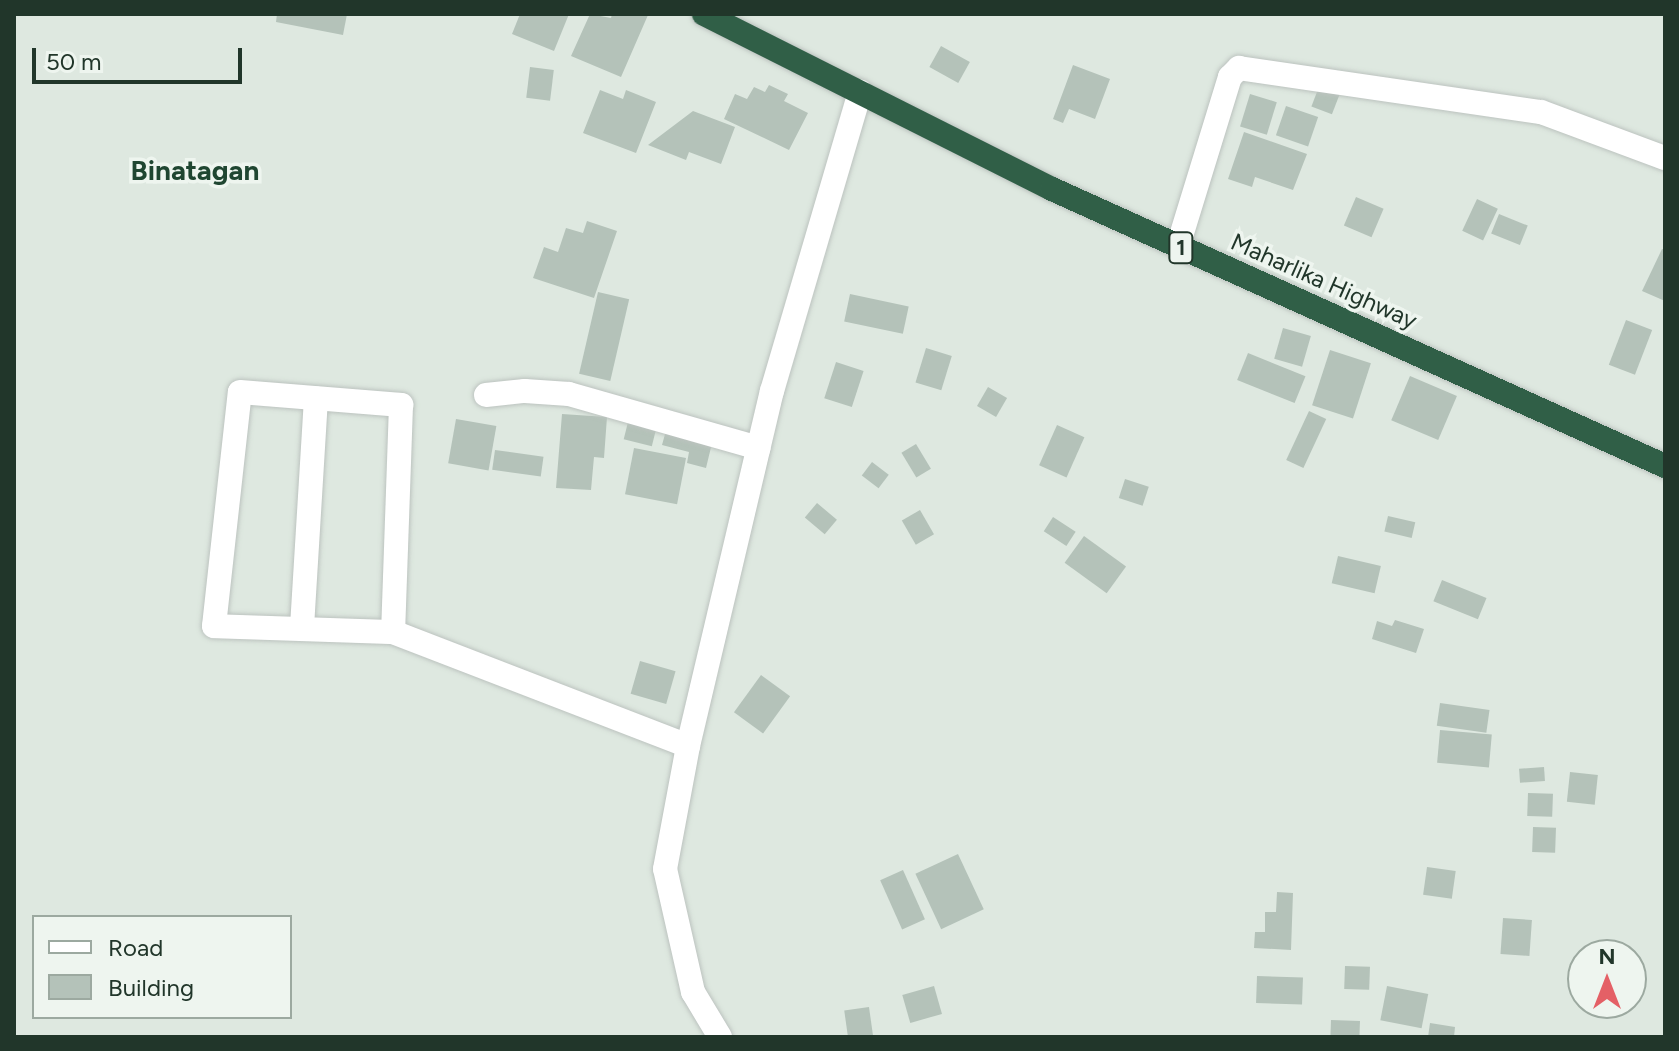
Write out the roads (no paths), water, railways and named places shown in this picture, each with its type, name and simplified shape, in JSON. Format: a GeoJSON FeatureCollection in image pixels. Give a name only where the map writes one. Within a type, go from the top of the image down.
{"type":"FeatureCollection","features":[{"type":"Feature","properties":{"kind":"highway","name":"Maharlika Highway"},"geometry":{"type":"LineString","coordinates":[[704,14],[1052,189],[1665,466]]}},
{"type":"Feature","properties":{"kind":"street"},"geometry":{"type":"LineString","coordinates":[[1178,246],[1230,77],[1239,68],[1541,112],[1665,158]]}},
{"type":"Feature","properties":{"kind":"street"},"geometry":{"type":"LineString","coordinates":[[720,1037],[693,992],[665,869],[688,746],[758,448],[860,92]]}},
{"type":"Feature","properties":{"kind":"street"},"geometry":{"type":"LineString","coordinates":[[486,395],[525,391],[569,394],[758,448]]}},
{"type":"Feature","properties":{"kind":"street"},"geometry":{"type":"LineString","coordinates":[[393,632],[401,405],[240,392],[214,626],[393,632],[688,746]]}},
{"type":"Feature","properties":{"kind":"street"},"geometry":{"type":"LineString","coordinates":[[302,627],[316,398]]}},
{"type":"Feature","properties":{"kind":"district","name":"Binatagan"},"geometry":{"type":"Point","coordinates":[195,170]}}]}
